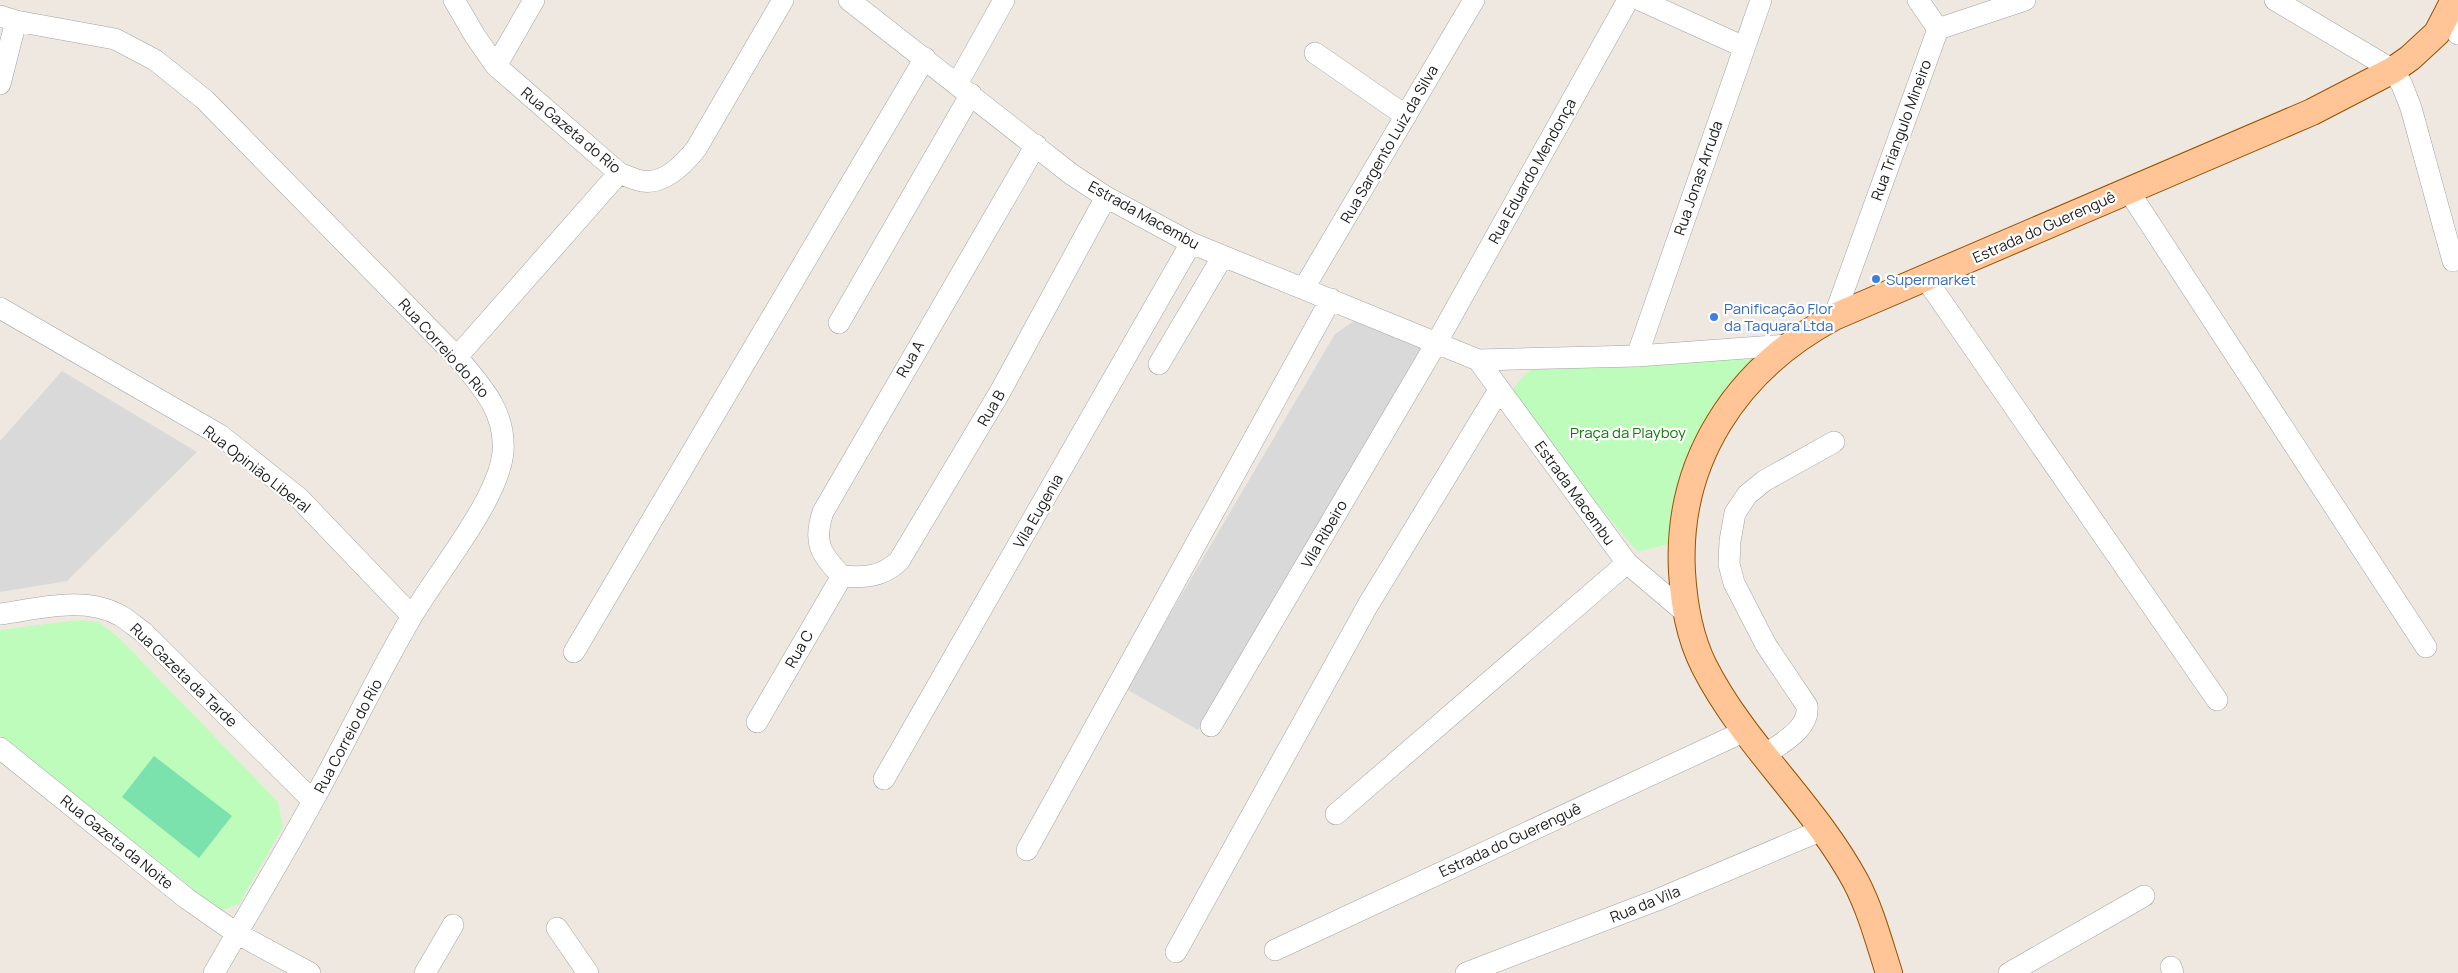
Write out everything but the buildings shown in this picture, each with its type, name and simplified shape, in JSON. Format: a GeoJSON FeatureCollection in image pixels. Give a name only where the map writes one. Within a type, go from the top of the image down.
{"type":"FeatureCollection","features":[{"type":"Feature","properties":{"kind":"main road","name":"Estrada do Guerenguê"},"geometry":{"type":"LineString","coordinates":[[1889,973],[1868,907],[1855,881],[1822,830],[1745,731],[1704,666],[1693,639],[1686,613],[1681,545],[1693,478],[1702,451],[1717,424],[1739,394],[1766,364],[1788,345],[1834,317],[2312,112],[2393,70],[2453,17]]}},
{"type":"Feature","properties":{"kind":"street","name":"Rua Gazeta do Rio"},"geometry":{"type":"LineString","coordinates":[[454,0],[475,36],[496,66],[619,173],[644,182],[664,177],[681,167],[696,149],[783,0]]}},
{"type":"Feature","properties":{"kind":"street"},"geometry":{"type":"LineString","coordinates":[[496,66],[534,0]]}},
{"type":"Feature","properties":{"kind":"street","name":"Estrada Macembu"},"geometry":{"type":"LineString","coordinates":[[849,0],[1071,174],[1106,197],[1191,243],[1478,360],[1637,356],[1788,345]]}},
{"type":"Feature","properties":{"kind":"street"},"geometry":{"type":"LineString","coordinates":[[839,323],[964,89],[1004,0]]}},
{"type":"Feature","properties":{"kind":"street","name":"Rua Sargento Luiz da Silva"},"geometry":{"type":"LineString","coordinates":[[1304,288],[1474,0]]}},
{"type":"Feature","properties":{"kind":"street","name":"Rua Eduardo Mendonça"},"geometry":{"type":"LineString","coordinates":[[1437,342],[1628,0]]}},
{"type":"Feature","properties":{"kind":"street"},"geometry":{"type":"LineString","coordinates":[[1640,0],[1744,47]]}},
{"type":"Feature","properties":{"kind":"street","name":"Rua Jonas Arruda"},"geometry":{"type":"LineString","coordinates":[[1637,356],[1761,0]]}},
{"type":"Feature","properties":{"kind":"street"},"geometry":{"type":"LineString","coordinates":[[1918,0],[1938,29],[2025,0]]}},
{"type":"Feature","properties":{"kind":"street"},"geometry":{"type":"LineString","coordinates":[[2276,0],[2393,70],[2402,85],[2411,108],[2453,261]]}},
{"type":"Feature","properties":{"kind":"street"},"geometry":{"type":"LineString","coordinates":[[0,84],[8,18]]}},
{"type":"Feature","properties":{"kind":"street","name":"Rua Correio do Rio"},"geometry":{"type":"LineString","coordinates":[[8,18],[116,39],[155,60],[205,100],[457,357],[489,395],[499,413],[503,432],[503,454],[490,493],[412,616],[313,801],[214,973]]}},
{"type":"Feature","properties":{"kind":"street","name":"Rua Triangulo Mineiro"},"geometry":{"type":"LineString","coordinates":[[1834,317],[1938,29]]}},
{"type":"Feature","properties":{"kind":"street"},"geometry":{"type":"LineString","coordinates":[[1315,53],[1406,116]]}},
{"type":"Feature","properties":{"kind":"street"},"geometry":{"type":"LineString","coordinates":[[574,652],[925,58]]}},
{"type":"Feature","properties":{"kind":"street","name":"Rua A"},"geometry":{"type":"LineString","coordinates":[[842,576],[827,561],[817,539],[818,527],[823,512],[928,327],[1036,145]]}},
{"type":"Feature","properties":{"kind":"street"},"geometry":{"type":"LineString","coordinates":[[457,357],[619,173]]}},
{"type":"Feature","properties":{"kind":"street"},"geometry":{"type":"LineString","coordinates":[[2128,190],[2426,647]]}},
{"type":"Feature","properties":{"kind":"street","name":"Rua B"},"geometry":{"type":"LineString","coordinates":[[842,576],[867,577],[878,575],[890,570],[900,561],[1000,392],[1106,197]]}},
{"type":"Feature","properties":{"kind":"street","name":"Vila Eugenia"},"geometry":{"type":"LineString","coordinates":[[884,780],[1191,243]]}},
{"type":"Feature","properties":{"kind":"street"},"geometry":{"type":"LineString","coordinates":[[1159,364],[1223,256]]}},
{"type":"Feature","properties":{"kind":"street"},"geometry":{"type":"LineString","coordinates":[[1926,279],[2217,700]]}},
{"type":"Feature","properties":{"kind":"street"},"geometry":{"type":"LineString","coordinates":[[1027,850],[1331,299]]}},
{"type":"Feature","properties":{"kind":"street","name":"Rua Opinião Liberal"},"geometry":{"type":"LineString","coordinates":[[0,308],[220,435],[299,498],[412,616]]}},
{"type":"Feature","properties":{"kind":"street","name":"Vila Ribeiro"},"geometry":{"type":"LineString","coordinates":[[1211,726],[1437,342]]}},
{"type":"Feature","properties":{"kind":"street","name":"Estrada Macembu"},"geometry":{"type":"LineString","coordinates":[[1478,360],[1627,563],[1686,613]]}},
{"type":"Feature","properties":{"kind":"street"},"geometry":{"type":"LineString","coordinates":[[1176,952],[1368,605],[1499,390]]}},
{"type":"Feature","properties":{"kind":"street"},"geometry":{"type":"LineString","coordinates":[[1765,755],[1804,724],[1808,714],[1807,706],[1766,645],[1734,583],[1730,556],[1735,513],[1746,495],[1764,481],[1834,442]]}},
{"type":"Feature","properties":{"kind":"street"},"geometry":{"type":"LineString","coordinates":[[1336,814],[1627,563]]}},
{"type":"Feature","properties":{"kind":"street","name":"Rua C"},"geometry":{"type":"LineString","coordinates":[[757,722],[842,576]]}},
{"type":"Feature","properties":{"kind":"street","name":"Rua Gazeta da Tarde"},"geometry":{"type":"LineString","coordinates":[[0,614],[66,605],[97,607],[120,616],[143,632],[313,801]]}},
{"type":"Feature","properties":{"kind":"street","name":"Estrada do Guerenguê"},"geometry":{"type":"LineString","coordinates":[[1275,950],[1745,731]]}},
{"type":"Feature","properties":{"kind":"street","name":"Rua Gazeta da Noite"},"geometry":{"type":"LineString","coordinates":[[0,748],[186,898],[236,933],[310,973]]}},
{"type":"Feature","properties":{"kind":"street","name":"Rua da Vila"},"geometry":{"type":"LineString","coordinates":[[1466,973],[1657,900],[1822,830]]}},
{"type":"Feature","properties":{"kind":"street"},"geometry":{"type":"LineString","coordinates":[[2009,973],[2144,896]]}},
{"type":"Feature","properties":{"kind":"street"},"geometry":{"type":"LineString","coordinates":[[425,973],[453,925]]}},
{"type":"Feature","properties":{"kind":"street"},"geometry":{"type":"LineString","coordinates":[[557,928],[588,973]]}},
{"type":"Feature","properties":{"kind":"shaded area"},"geometry":{"type":"Polygon","coordinates":[[[1354,321],[1374,322],[1422,347],[1198,730],[1126,689],[1335,334],[1354,321]]]}},
{"type":"Feature","properties":{"kind":"shaded area"},"geometry":{"type":"Polygon","coordinates":[[[62,371],[197,452],[67,581],[0,592],[0,441],[62,371]]]}},
{"type":"Feature","properties":{"kind":"green space","name":"Praça da Playboy"},"geometry":{"type":"Polygon","coordinates":[[[1770,353],[1753,366],[1679,541],[1638,552],[1508,399],[1521,379],[1540,365],[1770,353]]]}},
{"type":"Feature","properties":{"kind":"green space"},"geometry":{"type":"Polygon","coordinates":[[[78,620],[98,622],[117,636],[278,802],[283,827],[239,904],[220,911],[0,735],[0,630],[78,620]]]}},
{"type":"Feature","properties":{"kind":"green space"},"geometry":{"type":"Polygon","coordinates":[[[154,756],[232,816],[199,858],[122,797],[154,756]]]}},
{"type":"Feature","properties":{"kind":"place","name":"Supermarket"},"geometry":{"type":"Point","coordinates":[1876,279]}},
{"type":"Feature","properties":{"kind":"place","name":"Panificação Flor da Taquara Ltda"},"geometry":{"type":"Point","coordinates":[1714,317]}}]}
